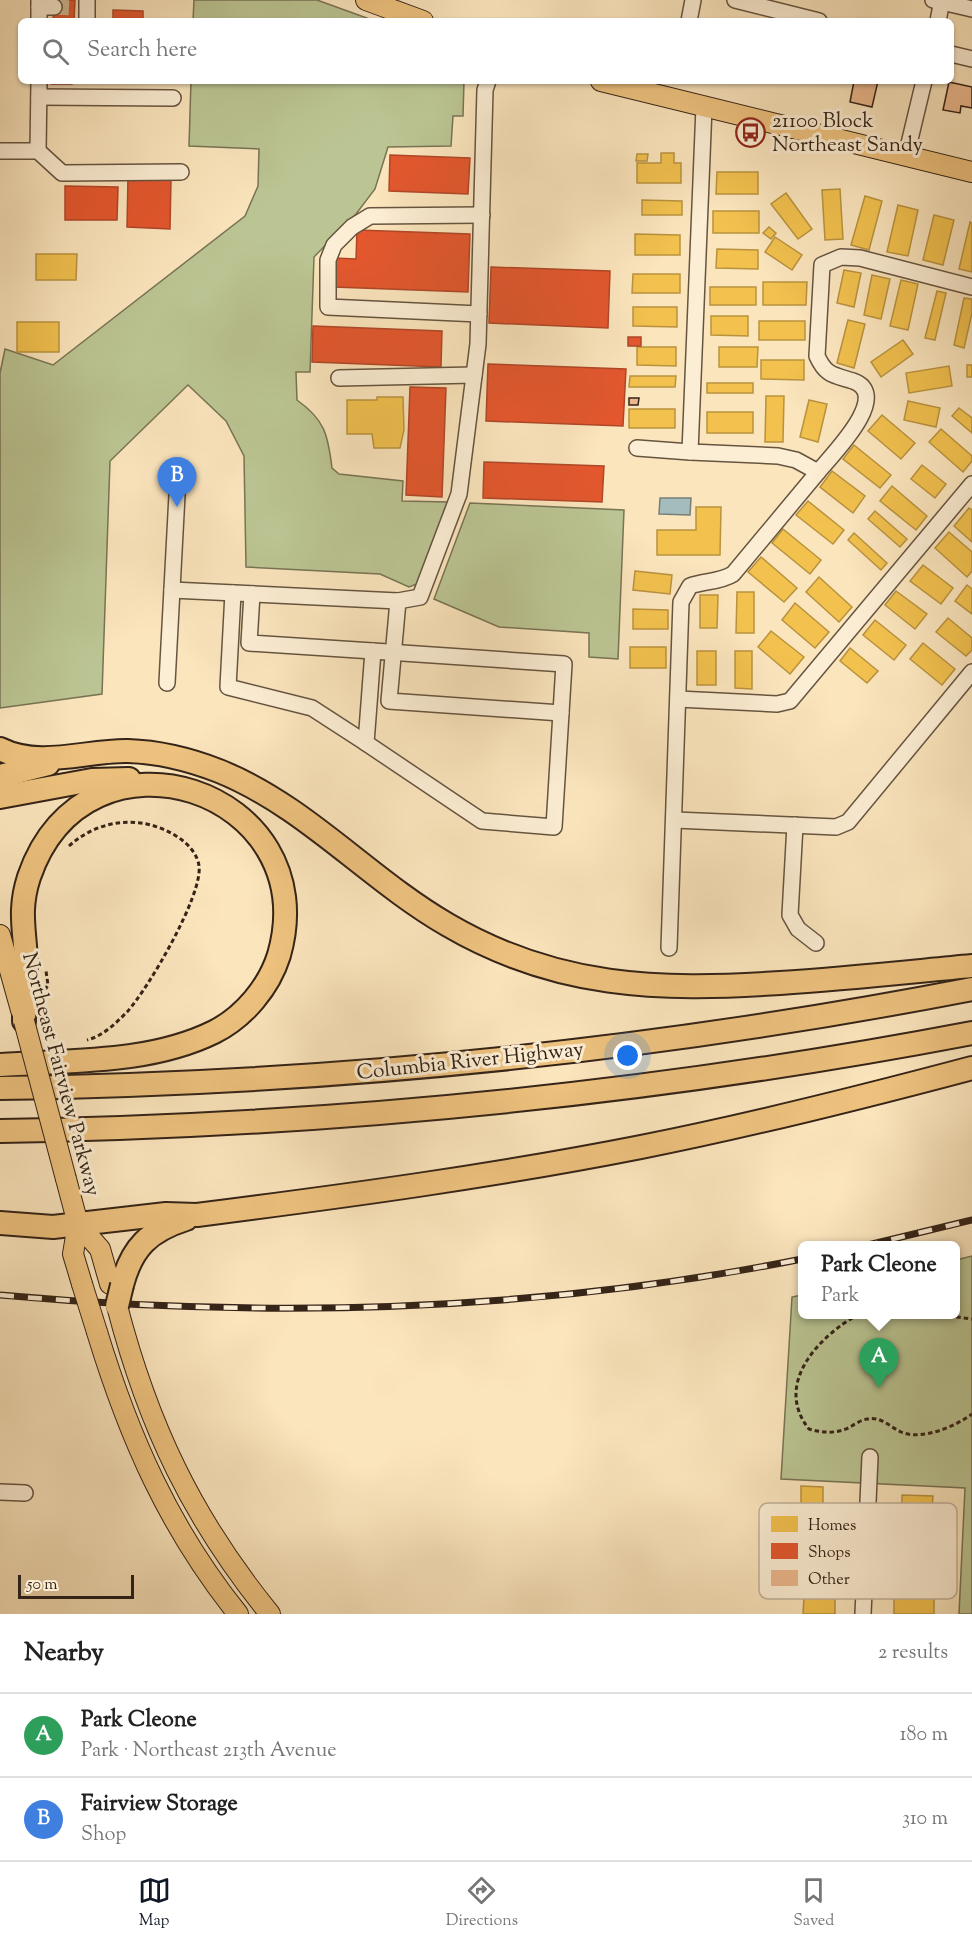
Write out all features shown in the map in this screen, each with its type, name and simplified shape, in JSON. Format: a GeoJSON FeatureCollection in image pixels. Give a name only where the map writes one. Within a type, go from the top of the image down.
{"type":"FeatureCollection","features":[{"type":"Feature","properties":{"kind":"highway"},"geometry":{"type":"LineString","coordinates":[[0,749],[22,756],[61,758],[94,753],[145,753],[196,763],[221,772],[256,788],[292,811],[382,880],[446,924],[518,960],[570,975],[640,986],[720,987],[972,966]]}},
{"type":"Feature","properties":{"kind":"highway"},"geometry":{"type":"LineString","coordinates":[[0,776],[42,766],[61,758]]}},
{"type":"Feature","properties":{"kind":"highway"},"geometry":{"type":"LineString","coordinates":[[0,797],[116,778],[181,787],[223,803],[256,833],[268,853],[279,877],[285,920],[282,943],[267,983],[237,1017],[214,1032],[186,1043],[115,1057],[0,1065]]}},
{"type":"Feature","properties":{"kind":"highway"},"geometry":{"type":"LineString","coordinates":[[24,1021],[26,960],[21,921],[23,900],[36,860],[64,821],[85,804],[121,789],[158,783]]}},
{"type":"Feature","properties":{"kind":"highway","name":"Columbia River Highway"},"geometry":{"type":"LineString","coordinates":[[0,1088],[200,1082],[456,1063],[780,1023],[972,989]]}},
{"type":"Feature","properties":{"kind":"highway","name":"Columbia River Highway"},"geometry":{"type":"LineString","coordinates":[[0,1131],[87,1130],[272,1120],[542,1097],[826,1059],[972,1033]]}},
{"type":"Feature","properties":{"kind":"highway"},"geometry":{"type":"LineString","coordinates":[[0,1223],[36,1227],[166,1214],[197,1215],[316,1200],[568,1161],[760,1121],[972,1068]]}},
{"type":"Feature","properties":{"kind":"highway"},"geometry":{"type":"LineString","coordinates":[[116,1292],[137,1248],[160,1230],[197,1215]]}},
{"type":"Feature","properties":{"kind":"main road"},"geometry":{"type":"LineString","coordinates":[[366,0],[415,18]]}},
{"type":"Feature","properties":{"kind":"main road"},"geometry":{"type":"LineString","coordinates":[[613,84],[972,172]]}},
{"type":"Feature","properties":{"kind":"main road","name":"Northeast Fairview Parkway"},"geometry":{"type":"LineString","coordinates":[[0,935],[78,1224],[73,1254],[118,1402],[159,1494],[189,1546],[238,1614]]}},
{"type":"Feature","properties":{"kind":"main road","name":"Northeast Fairview Parkway"},"geometry":{"type":"LineString","coordinates":[[78,1224],[100,1249],[116,1292],[124,1332],[151,1412],[178,1478],[209,1532],[270,1614]]}},
{"type":"Feature","properties":{"kind":"street"},"geometry":{"type":"LineString","coordinates":[[690,18],[693,0]]}},
{"type":"Feature","properties":{"kind":"street"},"geometry":{"type":"LineString","coordinates":[[735,0],[807,18]]}},
{"type":"Feature","properties":{"kind":"street"},"geometry":{"type":"LineString","coordinates":[[938,18],[939,1],[972,9]]}},
{"type":"Feature","properties":{"kind":"street"},"geometry":{"type":"LineString","coordinates":[[954,55],[972,58]]}},
{"type":"Feature","properties":{"kind":"street"},"geometry":{"type":"LineString","coordinates":[[87,84],[87,97]]}},
{"type":"Feature","properties":{"kind":"street"},"geometry":{"type":"LineString","coordinates":[[172,590],[398,601],[420,597],[459,494],[479,314],[487,84]]}},
{"type":"Feature","properties":{"kind":"street"},"geometry":{"type":"LineString","coordinates":[[906,156],[923,84]]}},
{"type":"Feature","properties":{"kind":"street"},"geometry":{"type":"LineString","coordinates":[[38,151],[39,89],[87,97],[173,98]]}},
{"type":"Feature","properties":{"kind":"street"},"geometry":{"type":"LineString","coordinates":[[690,452],[704,107]]}},
{"type":"Feature","properties":{"kind":"street"},"geometry":{"type":"LineString","coordinates":[[0,150],[38,151],[62,173],[181,172]]}},
{"type":"Feature","properties":{"kind":"street"},"geometry":{"type":"LineString","coordinates":[[479,314],[328,307],[328,260],[334,245],[352,226],[370,216],[482,215]]}},
{"type":"Feature","properties":{"kind":"street"},"geometry":{"type":"LineString","coordinates":[[669,948],[681,602],[690,586],[708,580],[724,580],[733,574],[862,417],[868,400],[864,390],[856,382],[841,379],[823,369],[817,356],[822,265],[841,257],[860,258],[972,287]]}},
{"type":"Feature","properties":{"kind":"street"},"geometry":{"type":"LineString","coordinates":[[339,378],[474,375]]}},
{"type":"Feature","properties":{"kind":"street"},"geometry":{"type":"LineString","coordinates":[[637,448],[778,456],[796,460],[818,472]]}},
{"type":"Feature","properties":{"kind":"street"},"geometry":{"type":"LineString","coordinates":[[167,683],[178,476]]}},
{"type":"Feature","properties":{"kind":"street"},"geometry":{"type":"LineString","coordinates":[[678,699],[777,704],[790,701],[972,484]]}},
{"type":"Feature","properties":{"kind":"street"},"geometry":{"type":"LineString","coordinates":[[232,593],[228,687],[312,708],[482,821],[554,826],[564,664],[249,644],[252,594]]}},
{"type":"Feature","properties":{"kind":"street"},"geometry":{"type":"LineString","coordinates":[[398,601],[390,701],[561,713]]}},
{"type":"Feature","properties":{"kind":"street"},"geometry":{"type":"LineString","coordinates":[[366,743],[373,651]]}},
{"type":"Feature","properties":{"kind":"street"},"geometry":{"type":"LineString","coordinates":[[675,820],[836,826],[848,822],[972,672]]}},
{"type":"Feature","properties":{"kind":"street"},"geometry":{"type":"LineString","coordinates":[[795,825],[790,915],[798,929],[816,943]]}},
{"type":"Feature","properties":{"kind":"street"},"geometry":{"type":"LineString","coordinates":[[868,1503],[870,1457]]}},
{"type":"Feature","properties":{"kind":"street"},"geometry":{"type":"LineString","coordinates":[[0,1492],[25,1493]]}},
{"type":"Feature","properties":{"kind":"street"},"geometry":{"type":"LineString","coordinates":[[863,1614],[864,1599]]}},
{"type":"Feature","properties":{"kind":"path"},"geometry":{"type":"LineString","coordinates":[[66,849],[99,826],[137,822],[173,833],[187,844],[199,863],[200,878],[191,905],[142,994],[108,1030],[84,1041]]}},
{"type":"Feature","properties":{"kind":"path"},"geometry":{"type":"LineString","coordinates":[[42,994],[48,985],[44,964]]}},
{"type":"Feature","properties":{"kind":"path"},"geometry":{"type":"LineString","coordinates":[[851,1319],[817,1344],[798,1377],[798,1405],[802,1420],[809,1429],[838,1431],[866,1419],[875,1419],[903,1433],[929,1432],[948,1428],[972,1414]]}},
{"type":"Feature","properties":{"kind":"green space"},"geometry":{"type":"Polygon","coordinates":[[[194,0],[317,0],[367,18],[193,18],[194,0]]]}},
{"type":"Feature","properties":{"kind":"green space"},"geometry":{"type":"Polygon","coordinates":[[[191,84],[464,84],[463,116],[453,116],[451,146],[388,147],[375,189],[356,214],[314,257],[310,372],[296,372],[297,400],[314,414],[324,429],[332,468],[339,474],[403,481],[402,501],[448,502],[417,584],[409,587],[380,574],[246,567],[244,456],[226,421],[188,385],[110,461],[102,694],[0,708],[0,373],[5,349],[53,365],[245,216],[258,186],[259,149],[189,146],[191,84]]]}},
{"type":"Feature","properties":{"kind":"green space"},"geometry":{"type":"Polygon","coordinates":[[[470,503],[624,510],[618,659],[589,657],[589,633],[499,627],[434,599],[470,503]]]}},
{"type":"Feature","properties":{"kind":"green space"},"geometry":{"type":"Polygon","coordinates":[[[972,1256],[972,1614],[959,1614],[965,1488],[781,1479],[792,1297],[798,1296],[798,1319],[960,1319],[960,1259],[972,1256]]]}},
{"type":"Feature","properties":{"kind":"water"},"geometry":{"type":"Polygon","coordinates":[[[660,498],[691,498],[690,515],[659,514],[660,498]]]}},
{"type":"Feature","properties":{"kind":"building: Homes"},"geometry":{"type":"Polygon","coordinates":[[[661,153],[674,153],[674,163],[681,163],[681,183],[637,183],[637,163],[661,163],[661,153]]]}},
{"type":"Feature","properties":{"kind":"building: Homes"},"geometry":{"type":"Polygon","coordinates":[[[637,154],[648,154],[647,161],[636,161],[637,154]]]}},
{"type":"Feature","properties":{"kind":"building: Homes"},"geometry":{"type":"Polygon","coordinates":[[[717,172],[758,172],[758,194],[716,194],[717,172]]]}},
{"type":"Feature","properties":{"kind":"building: Homes"},"geometry":{"type":"Polygon","coordinates":[[[840,189],[843,239],[825,240],[822,190],[840,189]]]}},
{"type":"Feature","properties":{"kind":"building: Homes"},"geometry":{"type":"Polygon","coordinates":[[[786,193],[812,229],[798,239],[771,204],[786,193]]]}},
{"type":"Feature","properties":{"kind":"building: Homes"},"geometry":{"type":"Polygon","coordinates":[[[865,196],[882,201],[869,250],[851,245],[865,196]]]}},
{"type":"Feature","properties":{"kind":"building: Homes"},"geometry":{"type":"Polygon","coordinates":[[[642,200],[682,201],[682,215],[642,215],[642,200]]]}},
{"type":"Feature","properties":{"kind":"building: Homes"},"geometry":{"type":"Polygon","coordinates":[[[898,205],[918,210],[908,256],[887,252],[898,205]]]}},
{"type":"Feature","properties":{"kind":"building: Homes"},"geometry":{"type":"Polygon","coordinates":[[[713,211],[759,211],[759,233],[713,233],[713,211]]]}},
{"type":"Feature","properties":{"kind":"building: Homes"},"geometry":{"type":"Polygon","coordinates":[[[934,215],[954,220],[943,265],[923,260],[934,215]]]}},
{"type":"Feature","properties":{"kind":"building: Homes"},"geometry":{"type":"Polygon","coordinates":[[[970,222],[972,223],[972,272],[959,269],[970,222]]]}},
{"type":"Feature","properties":{"kind":"building: Homes"},"geometry":{"type":"Polygon","coordinates":[[[769,227],[776,233],[771,239],[763,233],[769,227]]]}},
{"type":"Feature","properties":{"kind":"building: Homes"},"geometry":{"type":"Polygon","coordinates":[[[635,234],[680,235],[680,255],[635,255],[635,234]]]}},
{"type":"Feature","properties":{"kind":"building: Homes"},"geometry":{"type":"Polygon","coordinates":[[[775,237],[802,255],[792,270],[765,252],[775,237]]]}},
{"type":"Feature","properties":{"kind":"building: Homes"},"geometry":{"type":"Polygon","coordinates":[[[717,249],[758,250],[758,269],[716,268],[717,249]]]}},
{"type":"Feature","properties":{"kind":"building: Homes"},"geometry":{"type":"Polygon","coordinates":[[[36,254],[77,254],[76,280],[36,280],[36,254]]]}},
{"type":"Feature","properties":{"kind":"building: Homes"},"geometry":{"type":"Polygon","coordinates":[[[844,270],[861,273],[854,307],[837,303],[844,270]]]}},
{"type":"Feature","properties":{"kind":"building: Homes"},"geometry":{"type":"Polygon","coordinates":[[[633,274],[680,274],[680,293],[632,293],[633,274]]]}},
{"type":"Feature","properties":{"kind":"building: Homes"},"geometry":{"type":"Polygon","coordinates":[[[872,275],[890,279],[881,319],[864,315],[872,275]]]}},
{"type":"Feature","properties":{"kind":"building: Homes"},"geometry":{"type":"Polygon","coordinates":[[[901,280],[918,284],[908,330],[890,326],[901,280]]]}},
{"type":"Feature","properties":{"kind":"building: Homes"},"geometry":{"type":"Polygon","coordinates":[[[763,282],[807,282],[806,305],[763,305],[763,282]]]}},
{"type":"Feature","properties":{"kind":"building: Homes"},"geometry":{"type":"Polygon","coordinates":[[[710,287],[756,287],[756,305],[710,305],[710,287]]]}},
{"type":"Feature","properties":{"kind":"building: Homes"},"geometry":{"type":"Polygon","coordinates":[[[937,291],[946,293],[935,340],[925,338],[937,291]]]}},
{"type":"Feature","properties":{"kind":"building: Homes"},"geometry":{"type":"Polygon","coordinates":[[[964,298],[972,299],[972,313],[964,348],[954,345],[964,298]]]}},
{"type":"Feature","properties":{"kind":"building: Homes"},"geometry":{"type":"Polygon","coordinates":[[[633,307],[677,307],[677,327],[633,326],[633,307]]]}},
{"type":"Feature","properties":{"kind":"building: Homes"},"geometry":{"type":"Polygon","coordinates":[[[711,316],[748,316],[748,336],[711,335],[711,316]]]}},
{"type":"Feature","properties":{"kind":"building: Homes"},"geometry":{"type":"Polygon","coordinates":[[[848,320],[865,324],[854,368],[837,363],[848,320]]]}},
{"type":"Feature","properties":{"kind":"building: Homes"},"geometry":{"type":"Polygon","coordinates":[[[759,321],[805,321],[805,340],[759,340],[759,321]]]}},
{"type":"Feature","properties":{"kind":"building: Homes"},"geometry":{"type":"Polygon","coordinates":[[[17,322],[59,322],[59,352],[17,352],[17,322]]]}},
{"type":"Feature","properties":{"kind":"building: Homes"},"geometry":{"type":"Polygon","coordinates":[[[903,340],[913,354],[881,377],[871,362],[903,340]]]}},
{"type":"Feature","properties":{"kind":"building: Homes"},"geometry":{"type":"Polygon","coordinates":[[[637,347],[676,347],[676,366],[637,365],[637,347]]]}},
{"type":"Feature","properties":{"kind":"building: Homes"},"geometry":{"type":"Polygon","coordinates":[[[719,347],[758,347],[757,367],[719,367],[719,347]]]}},
{"type":"Feature","properties":{"kind":"building: Homes"},"geometry":{"type":"Polygon","coordinates":[[[761,360],[804,360],[804,380],[761,379],[761,360]]]}},
{"type":"Feature","properties":{"kind":"building: Homes"},"geometry":{"type":"Polygon","coordinates":[[[967,365],[972,365],[972,377],[967,377],[967,365]]]}},
{"type":"Feature","properties":{"kind":"building: Homes"},"geometry":{"type":"Polygon","coordinates":[[[949,366],[952,386],[909,393],[906,373],[949,366]]]}},
{"type":"Feature","properties":{"kind":"building: Homes"},"geometry":{"type":"Polygon","coordinates":[[[630,376],[676,376],[675,387],[629,387],[630,376]]]}},
{"type":"Feature","properties":{"kind":"building: Homes"},"geometry":{"type":"Polygon","coordinates":[[[707,383],[753,383],[753,393],[707,393],[707,383]]]}},
{"type":"Feature","properties":{"kind":"building: Homes"},"geometry":{"type":"Polygon","coordinates":[[[766,396],[784,396],[783,442],[765,442],[766,396]]]}},
{"type":"Feature","properties":{"kind":"building: Homes"},"geometry":{"type":"Polygon","coordinates":[[[377,397],[403,397],[404,430],[400,448],[374,448],[372,434],[347,434],[347,400],[377,400],[377,397]]]}},
{"type":"Feature","properties":{"kind":"building: Homes"},"geometry":{"type":"Polygon","coordinates":[[[809,400],[827,404],[818,442],[800,437],[809,400]]]}},
{"type":"Feature","properties":{"kind":"building: Homes"},"geometry":{"type":"Polygon","coordinates":[[[908,401],[940,408],[936,427],[904,420],[908,401]]]}},
{"type":"Feature","properties":{"kind":"building: Homes"},"geometry":{"type":"Polygon","coordinates":[[[959,408],[972,418],[972,433],[952,416],[959,408]]]}},
{"type":"Feature","properties":{"kind":"building: Homes"},"geometry":{"type":"Polygon","coordinates":[[[629,409],[675,409],[675,428],[629,428],[629,409]]]}},
{"type":"Feature","properties":{"kind":"building: Homes"},"geometry":{"type":"Polygon","coordinates":[[[707,412],[753,412],[753,433],[707,433],[707,412]]]}},
{"type":"Feature","properties":{"kind":"building: Homes"},"geometry":{"type":"Polygon","coordinates":[[[882,415],[915,443],[901,459],[868,431],[882,415]]]}},
{"type":"Feature","properties":{"kind":"building: Homes"},"geometry":{"type":"Polygon","coordinates":[[[941,429],[972,456],[972,461],[963,472],[929,442],[941,429]]]}},
{"type":"Feature","properties":{"kind":"building: Homes"},"geometry":{"type":"Polygon","coordinates":[[[854,445],[891,475],[880,488],[843,459],[854,445]]]}},
{"type":"Feature","properties":{"kind":"building: Homes"},"geometry":{"type":"Polygon","coordinates":[[[922,465],[946,484],[935,498],[911,479],[922,465]]]}},
{"type":"Feature","properties":{"kind":"building: Homes"},"geometry":{"type":"Polygon","coordinates":[[[832,471],[865,496],[853,513],[820,487],[832,471]]]}},
{"type":"Feature","properties":{"kind":"building: Homes"},"geometry":{"type":"Polygon","coordinates":[[[892,486],[927,516],[916,530],[880,501],[892,486]]]}},
{"type":"Feature","properties":{"kind":"building: Homes"},"geometry":{"type":"Polygon","coordinates":[[[808,501],[844,530],[833,544],[796,515],[808,501]]]}},
{"type":"Feature","properties":{"kind":"building: Homes"},"geometry":{"type":"Polygon","coordinates":[[[696,507],[721,507],[720,555],[657,555],[657,530],[696,530],[696,507]]]}},
{"type":"Feature","properties":{"kind":"building: Homes"},"geometry":{"type":"Polygon","coordinates":[[[969,508],[972,510],[972,542],[954,526],[969,508]]]}},
{"type":"Feature","properties":{"kind":"building: Homes"},"geometry":{"type":"Polygon","coordinates":[[[875,511],[907,539],[900,547],[868,519],[875,511]]]}},
{"type":"Feature","properties":{"kind":"building: Homes"},"geometry":{"type":"Polygon","coordinates":[[[783,529],[821,560],[810,574],[772,543],[783,529]]]}},
{"type":"Feature","properties":{"kind":"building: Homes"},"geometry":{"type":"Polygon","coordinates":[[[949,532],[972,552],[972,571],[967,577],[935,548],[949,532]]]}},
{"type":"Feature","properties":{"kind":"building: Homes"},"geometry":{"type":"Polygon","coordinates":[[[854,533],[887,563],[881,570],[848,540],[854,533]]]}},
{"type":"Feature","properties":{"kind":"building: Homes"},"geometry":{"type":"Polygon","coordinates":[[[761,557],[797,588],[784,602],[748,572],[761,557]]]}},
{"type":"Feature","properties":{"kind":"building: Homes"},"geometry":{"type":"Polygon","coordinates":[[[923,565],[953,588],[941,604],[910,581],[923,565]]]}},
{"type":"Feature","properties":{"kind":"building: Homes"},"geometry":{"type":"Polygon","coordinates":[[[635,571],[672,575],[670,594],[633,590],[635,571]]]}},
{"type":"Feature","properties":{"kind":"building: Homes"},"geometry":{"type":"Polygon","coordinates":[[[819,577],[852,607],[839,622],[806,592],[819,577]]]}},
{"type":"Feature","properties":{"kind":"building: Homes"},"geometry":{"type":"Polygon","coordinates":[[[967,585],[972,589],[972,614],[955,601],[967,585]]]}},
{"type":"Feature","properties":{"kind":"building: Homes"},"geometry":{"type":"Polygon","coordinates":[[[896,591],[927,614],[915,629],[885,605],[896,591]]]}},
{"type":"Feature","properties":{"kind":"building: Homes"},"geometry":{"type":"Polygon","coordinates":[[[737,592],[754,592],[754,633],[736,633],[737,592]]]}},
{"type":"Feature","properties":{"kind":"building: Homes"},"geometry":{"type":"Polygon","coordinates":[[[700,595],[718,595],[717,628],[700,628],[700,595]]]}},
{"type":"Feature","properties":{"kind":"building: Homes"},"geometry":{"type":"Polygon","coordinates":[[[795,603],[829,632],[815,648],[782,620],[795,603]]]}},
{"type":"Feature","properties":{"kind":"building: Homes"},"geometry":{"type":"Polygon","coordinates":[[[633,609],[668,610],[668,629],[633,629],[633,609]]]}},
{"type":"Feature","properties":{"kind":"building: Homes"},"geometry":{"type":"Polygon","coordinates":[[[948,618],[972,638],[972,650],[966,656],[936,632],[948,618]]]}},
{"type":"Feature","properties":{"kind":"building: Homes"},"geometry":{"type":"Polygon","coordinates":[[[875,620],[906,645],[894,660],[863,635],[875,620]]]}},
{"type":"Feature","properties":{"kind":"building: Homes"},"geometry":{"type":"Polygon","coordinates":[[[771,631],[804,657],[790,674],[758,647],[771,631]]]}},
{"type":"Feature","properties":{"kind":"building: Homes"},"geometry":{"type":"Polygon","coordinates":[[[923,643],[955,669],[942,685],[910,659],[923,643]]]}},
{"type":"Feature","properties":{"kind":"building: Homes"},"geometry":{"type":"Polygon","coordinates":[[[630,647],[666,647],[666,668],[630,668],[630,647]]]}},
{"type":"Feature","properties":{"kind":"building: Homes"},"geometry":{"type":"Polygon","coordinates":[[[850,648],[878,671],[867,683],[840,661],[850,648]]]}},
{"type":"Feature","properties":{"kind":"building: Homes"},"geometry":{"type":"Polygon","coordinates":[[[697,651],[716,651],[716,685],[697,685],[697,651]]]}},
{"type":"Feature","properties":{"kind":"building: Homes"},"geometry":{"type":"Polygon","coordinates":[[[735,651],[752,651],[752,689],[735,688],[735,651]]]}},
{"type":"Feature","properties":{"kind":"building: Homes"},"geometry":{"type":"Polygon","coordinates":[[[801,1486],[823,1487],[823,1503],[801,1503],[801,1486]]]}},
{"type":"Feature","properties":{"kind":"building: Homes"},"geometry":{"type":"Polygon","coordinates":[[[902,1495],[933,1496],[932,1503],[902,1503],[902,1495]]]}},
{"type":"Feature","properties":{"kind":"building: Homes"},"geometry":{"type":"Polygon","coordinates":[[[804,1599],[835,1599],[835,1614],[803,1614],[804,1599]]]}},
{"type":"Feature","properties":{"kind":"building: Homes"},"geometry":{"type":"Polygon","coordinates":[[[894,1599],[934,1599],[934,1614],[894,1614],[894,1599]]]}},
{"type":"Feature","properties":{"kind":"building: Shops"},"geometry":{"type":"Polygon","coordinates":[[[54,0],[75,0],[74,18],[53,18],[54,0]]]}},
{"type":"Feature","properties":{"kind":"building: Shops"},"geometry":{"type":"Polygon","coordinates":[[[113,10],[143,11],[143,18],[113,18],[113,10]]]}},
{"type":"Feature","properties":{"kind":"building: Shops"},"geometry":{"type":"Polygon","coordinates":[[[390,155],[470,158],[468,194],[389,191],[390,155]]]}},
{"type":"Feature","properties":{"kind":"building: Shops"},"geometry":{"type":"Polygon","coordinates":[[[128,177],[171,179],[170,229],[127,227],[128,177]]]}},
{"type":"Feature","properties":{"kind":"building: Shops"},"geometry":{"type":"Polygon","coordinates":[[[65,186],[118,187],[117,220],[65,220],[65,186]]]}},
{"type":"Feature","properties":{"kind":"building: Shops"},"geometry":{"type":"Polygon","coordinates":[[[357,230],[470,234],[468,292],[334,287],[335,258],[356,259],[357,230]]]}},
{"type":"Feature","properties":{"kind":"building: Shops"},"geometry":{"type":"Polygon","coordinates":[[[491,267],[610,271],[608,328],[489,323],[491,267]]]}},
{"type":"Feature","properties":{"kind":"building: Shops"},"geometry":{"type":"Polygon","coordinates":[[[313,326],[442,331],[441,367],[312,362],[313,326]]]}},
{"type":"Feature","properties":{"kind":"building: Shops"},"geometry":{"type":"Polygon","coordinates":[[[628,337],[641,337],[641,346],[628,346],[628,337]]]}},
{"type":"Feature","properties":{"kind":"building: Shops"},"geometry":{"type":"Polygon","coordinates":[[[488,364],[626,369],[623,426],[486,421],[488,364]]]}},
{"type":"Feature","properties":{"kind":"building: Shops"},"geometry":{"type":"Polygon","coordinates":[[[410,387],[446,388],[442,497],[406,495],[410,387]]]}},
{"type":"Feature","properties":{"kind":"building: Shops"},"geometry":{"type":"Polygon","coordinates":[[[484,462],[604,466],[602,502],[483,498],[484,462]]]}},
{"type":"Feature","properties":{"kind":"building: Other"},"geometry":{"type":"Polygon","coordinates":[[[853,84],[877,84],[872,107],[850,102],[853,84]]]}},
{"type":"Feature","properties":{"kind":"building: Other"},"geometry":{"type":"Polygon","coordinates":[[[949,84],[972,87],[972,108],[961,106],[960,113],[943,110],[949,84]]]}},
{"type":"Feature","properties":{"kind":"building: Other"},"geometry":{"type":"Polygon","coordinates":[[[629,398],[639,398],[638,405],[629,405],[629,398]]]}},
{"type":"Feature","properties":{"kind":"tunnel"},"geometry":{"type":"LineString","coordinates":[[54,7],[75,8]]}},
{"type":"Feature","properties":{"kind":"railway"},"geometry":{"type":"LineString","coordinates":[[885,1241],[972,1220]]}},
{"type":"Feature","properties":{"kind":"railway"},"geometry":{"type":"LineString","coordinates":[[0,1295],[101,1303],[201,1307],[402,1306],[503,1300],[603,1290],[703,1277],[798,1260]]}},
{"type":"Feature","properties":{"kind":"place","name":"21100 Block Northeast Sandy"},"geometry":{"type":"Point","coordinates":[751,132]}},
{"type":"Feature","properties":{"kind":"place","name":"Fairview Storage"},"geometry":{"type":"Point","coordinates":[177,507]}},
{"type":"Feature","properties":{"kind":"place","name":"Park Cleone"},"geometry":{"type":"Point","coordinates":[879,1388]}}]}
